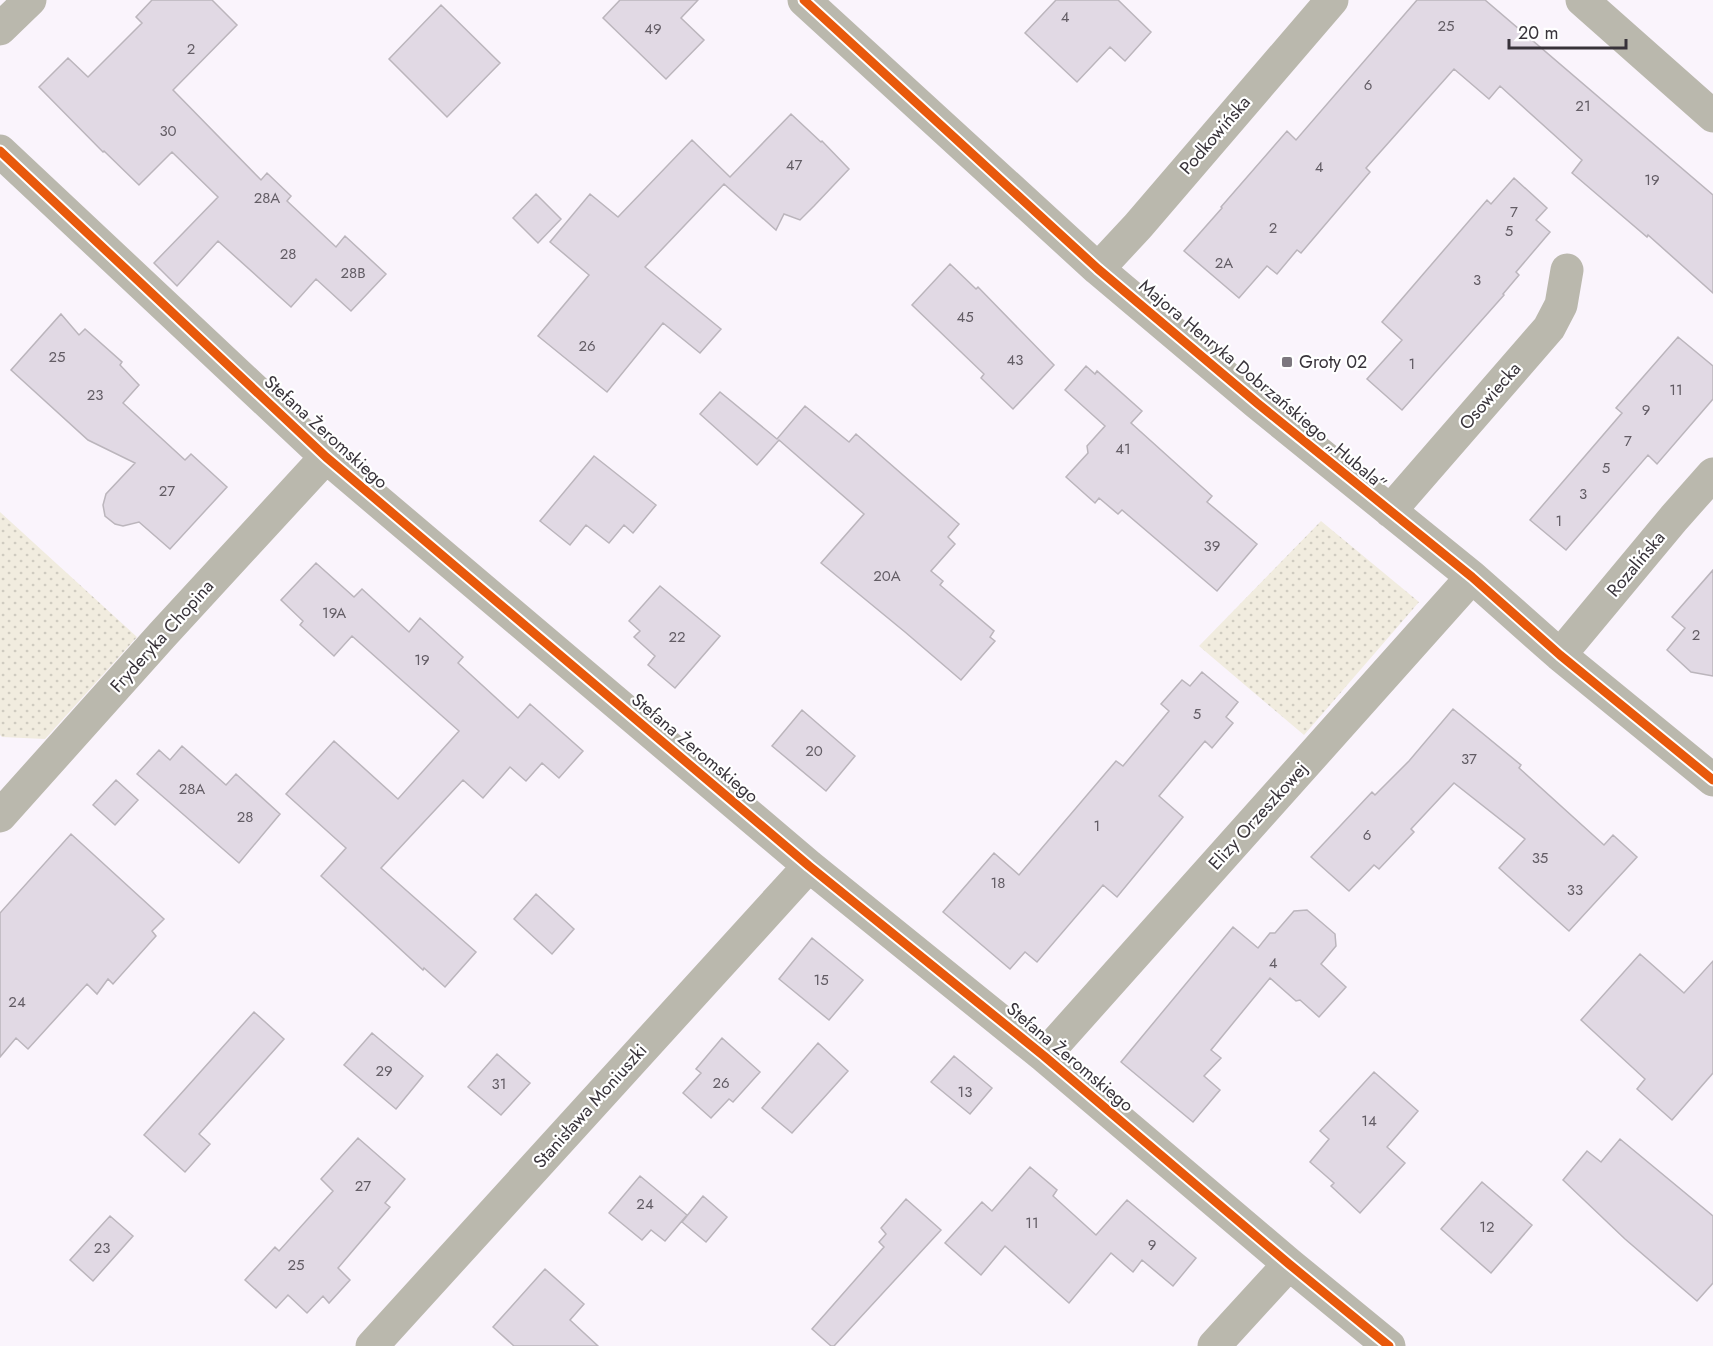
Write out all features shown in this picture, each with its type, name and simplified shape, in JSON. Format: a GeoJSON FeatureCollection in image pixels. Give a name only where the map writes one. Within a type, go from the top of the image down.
{"type":"FeatureCollection","features":[{"type":"Feature","properties":{"kind":"street"},"geometry":{"type":"LineString","coordinates":[[0,29],[30,0]]}},
{"type":"Feature","properties":{"kind":"street","name":"Majora Henryka Dobrzańskiego „Hubala”"},"geometry":{"type":"LineString","coordinates":[[804,0],[1098,270],[1472,577],[1560,655],[1713,780]]}},
{"type":"Feature","properties":{"kind":"street","name":"Podkowińska"},"geometry":{"type":"LineString","coordinates":[[1098,270],[1332,0]]}},
{"type":"Feature","properties":{"kind":"street"},"geometry":{"type":"LineString","coordinates":[[1582,0],[1713,116]]}},
{"type":"Feature","properties":{"kind":"street","name":"Stefana Żeromskiego"},"geometry":{"type":"LineString","coordinates":[[0,151],[326,457],[809,866],[1044,1056],[1389,1346]]}},
{"type":"Feature","properties":{"kind":"street","name":"Osowiecka"},"geometry":{"type":"LineString","coordinates":[[1390,512],[1549,328],[1561,305],[1567,270]]}},
{"type":"Feature","properties":{"kind":"street","name":"Fryderyka Chopina"},"geometry":{"type":"LineString","coordinates":[[0,816],[326,457]]}},
{"type":"Feature","properties":{"kind":"street","name":"Rozalińska"},"geometry":{"type":"LineString","coordinates":[[1560,655],[1713,474]]}},
{"type":"Feature","properties":{"kind":"street","name":"Elizy Orzeszkowej"},"geometry":{"type":"LineString","coordinates":[[1044,1056],[1472,577]]}},
{"type":"Feature","properties":{"kind":"street","name":"Stanisława Moniuszki"},"geometry":{"type":"LineString","coordinates":[[372,1346],[809,866]]}},
{"type":"Feature","properties":{"kind":"street"},"geometry":{"type":"LineString","coordinates":[[1214,1346],[1289,1264]]}},
{"type":"Feature","properties":{"kind":"shaded area"},"geometry":{"type":"Polygon","coordinates":[[[0,512],[137,637],[45,739],[2,737],[0,735],[0,512]]]}},
{"type":"Feature","properties":{"kind":"shaded area"},"geometry":{"type":"Polygon","coordinates":[[[1321,521],[1419,602],[1304,735],[1199,646],[1321,521]]]}},
{"type":"Feature","properties":{"kind":"building"},"geometry":{"type":"Polygon","coordinates":[[[152,0],[212,0],[237,25],[173,90],[261,180],[267,173],[291,196],[287,201],[336,247],[345,236],[386,274],[351,311],[316,279],[291,307],[218,241],[177,286],[154,263],[218,197],[172,152],[139,185],[39,87],[68,58],[88,77],[142,23],[136,17],[152,0]]]}},
{"type":"Feature","properties":{"kind":"building"},"geometry":{"type":"Polygon","coordinates":[[[620,0],[698,0],[681,18],[704,40],[666,79],[603,18],[620,0]]]}},
{"type":"Feature","properties":{"kind":"building"},"geometry":{"type":"Polygon","coordinates":[[[1056,0],[1118,0],[1151,32],[1125,61],[1110,47],[1077,82],[1025,33],[1056,0]]]}},
{"type":"Feature","properties":{"kind":"building"},"geometry":{"type":"Polygon","coordinates":[[[1417,0],[1485,0],[1713,195],[1713,293],[1648,235],[1647,237],[1572,173],[1582,160],[1500,86],[1489,99],[1454,69],[1366,168],[1370,172],[1301,253],[1297,250],[1277,274],[1267,266],[1239,298],[1184,251],[1287,131],[1296,140],[1417,0]]]}},
{"type":"Feature","properties":{"kind":"building"},"geometry":{"type":"Polygon","coordinates":[[[441,5],[500,63],[447,117],[389,59],[441,5]]]}},
{"type":"Feature","properties":{"kind":"building"},"geometry":{"type":"Polygon","coordinates":[[[791,114],[849,169],[814,206],[800,220],[784,214],[776,230],[724,184],[645,267],[721,329],[700,353],[663,323],[607,392],[538,336],[589,275],[550,242],[590,194],[618,217],[692,140],[730,177],[791,114]]]}},
{"type":"Feature","properties":{"kind":"building"},"geometry":{"type":"Polygon","coordinates":[[[1514,178],[1547,208],[1536,220],[1550,232],[1516,272],[1519,275],[1504,295],[1402,410],[1367,379],[1402,340],[1382,322],[1487,200],[1491,204],[1514,178]]]}},
{"type":"Feature","properties":{"kind":"building"},"geometry":{"type":"Polygon","coordinates":[[[536,194],[561,219],[538,243],[513,218],[536,194]]]}},
{"type":"Feature","properties":{"kind":"building"},"geometry":{"type":"Polygon","coordinates":[[[950,264],[976,289],[978,287],[1054,365],[1013,409],[981,378],[984,374],[912,305],[950,264]]]}},
{"type":"Feature","properties":{"kind":"building"},"geometry":{"type":"Polygon","coordinates":[[[61,314],[79,335],[85,329],[122,362],[120,365],[139,385],[123,403],[185,460],[191,454],[227,487],[170,549],[139,522],[123,526],[115,524],[105,516],[103,505],[106,494],[135,463],[88,440],[11,370],[61,314]]]}},
{"type":"Feature","properties":{"kind":"building"},"geometry":{"type":"Polygon","coordinates":[[[1678,337],[1713,366],[1713,399],[1657,464],[1648,455],[1566,550],[1530,520],[1622,413],[1616,408],[1678,337]]]}},
{"type":"Feature","properties":{"kind":"building"},"geometry":{"type":"Polygon","coordinates":[[[1086,366],[1095,374],[1097,371],[1142,411],[1131,423],[1212,496],[1207,502],[1257,544],[1217,591],[1122,510],[1118,514],[1099,498],[1095,503],[1066,477],[1088,453],[1087,446],[1105,426],[1065,390],[1086,366]]]}},
{"type":"Feature","properties":{"kind":"building"},"geometry":{"type":"Polygon","coordinates":[[[720,392],[777,439],[805,406],[849,442],[856,434],[959,524],[948,537],[955,544],[931,571],[943,581],[940,585],[994,631],[990,637],[995,641],[961,680],[821,563],[864,514],[779,440],[757,465],[700,414],[720,392]]]}},
{"type":"Feature","properties":{"kind":"building"},"geometry":{"type":"Polygon","coordinates":[[[594,456],[656,505],[633,533],[624,525],[609,543],[586,525],[570,545],[540,521],[594,456]]]}},
{"type":"Feature","properties":{"kind":"building"},"geometry":{"type":"Polygon","coordinates":[[[316,563],[354,597],[362,589],[409,632],[420,618],[463,657],[458,663],[518,718],[530,704],[583,751],[559,778],[542,763],[526,781],[510,767],[483,798],[463,780],[381,868],[476,952],[445,987],[424,968],[423,970],[321,876],[346,848],[286,794],[334,741],[398,799],[459,731],[352,636],[334,656],[300,625],[303,621],[281,600],[316,563]]]}},
{"type":"Feature","properties":{"kind":"building"},"geometry":{"type":"Polygon","coordinates":[[[1713,570],[1713,676],[1691,672],[1667,650],[1685,628],[1672,617],[1713,570]]]}},
{"type":"Feature","properties":{"kind":"building"},"geometry":{"type":"Polygon","coordinates":[[[660,586],[720,636],[675,688],[648,665],[655,656],[634,637],[640,631],[629,621],[660,586]]]}},
{"type":"Feature","properties":{"kind":"building"},"geometry":{"type":"Polygon","coordinates":[[[1202,672],[1238,702],[1226,717],[1233,723],[1212,748],[1205,741],[1159,796],[1183,817],[1117,897],[1103,885],[1037,962],[1025,952],[1010,969],[943,912],[994,853],[1019,875],[1116,761],[1123,766],[1169,711],[1161,704],[1182,680],[1190,686],[1202,672]]]}},
{"type":"Feature","properties":{"kind":"building"},"geometry":{"type":"Polygon","coordinates":[[[1453,709],[1521,765],[1519,768],[1604,845],[1613,835],[1637,857],[1569,931],[1499,868],[1525,839],[1454,783],[1411,829],[1414,832],[1379,869],[1374,865],[1349,891],[1311,857],[1372,792],[1375,795],[1409,761],[1453,709]]]}},
{"type":"Feature","properties":{"kind":"building"},"geometry":{"type":"Polygon","coordinates":[[[802,710],[855,756],[826,791],[772,746],[802,710]]]}},
{"type":"Feature","properties":{"kind":"building"},"geometry":{"type":"Polygon","coordinates":[[[182,746],[226,785],[236,774],[280,814],[239,863],[137,774],[159,750],[170,760],[182,746]]]}},
{"type":"Feature","properties":{"kind":"building"},"geometry":{"type":"Polygon","coordinates":[[[116,780],[138,800],[115,825],[93,805],[116,780]]]}},
{"type":"Feature","properties":{"kind":"building"},"geometry":{"type":"Polygon","coordinates":[[[71,834],[164,919],[152,931],[156,936],[113,984],[108,979],[97,994],[87,984],[28,1049],[16,1038],[0,1057],[0,913],[71,834]]]}},
{"type":"Feature","properties":{"kind":"building"},"geometry":{"type":"Polygon","coordinates":[[[536,894],[574,929],[552,954],[514,919],[536,894]]]}},
{"type":"Feature","properties":{"kind":"building"},"geometry":{"type":"Polygon","coordinates":[[[1307,910],[1335,934],[1336,946],[1321,964],[1346,987],[1319,1017],[1300,1000],[1296,1001],[1270,978],[1211,1050],[1221,1058],[1204,1076],[1220,1090],[1193,1122],[1121,1062],[1233,927],[1258,948],[1270,933],[1275,933],[1294,911],[1307,910]]]}},
{"type":"Feature","properties":{"kind":"building"},"geometry":{"type":"Polygon","coordinates":[[[812,938],[863,980],[829,1020],[779,979],[812,938]]]}},
{"type":"Feature","properties":{"kind":"building"},"geometry":{"type":"Polygon","coordinates":[[[1640,954],[1684,993],[1713,961],[1713,1073],[1672,1120],[1637,1089],[1645,1079],[1581,1020],[1640,954]]]}},
{"type":"Feature","properties":{"kind":"building"},"geometry":{"type":"Polygon","coordinates":[[[254,1012],[284,1039],[199,1134],[210,1144],[185,1172],[144,1135],[254,1012]]]}},
{"type":"Feature","properties":{"kind":"building"},"geometry":{"type":"Polygon","coordinates":[[[372,1033],[423,1076],[396,1109],[344,1065],[372,1033]]]}},
{"type":"Feature","properties":{"kind":"building"},"geometry":{"type":"Polygon","coordinates":[[[722,1038],[760,1072],[733,1102],[729,1099],[711,1118],[683,1093],[701,1073],[696,1069],[722,1038]]]}},
{"type":"Feature","properties":{"kind":"building"},"geometry":{"type":"Polygon","coordinates":[[[818,1043],[848,1071],[792,1133],[762,1108],[818,1043]]]}},
{"type":"Feature","properties":{"kind":"building"},"geometry":{"type":"Polygon","coordinates":[[[497,1054],[530,1083],[501,1115],[468,1087],[497,1054]]]}},
{"type":"Feature","properties":{"kind":"building"},"geometry":{"type":"Polygon","coordinates":[[[954,1056],[992,1088],[970,1114],[931,1082],[954,1056]]]}},
{"type":"Feature","properties":{"kind":"building"},"geometry":{"type":"Polygon","coordinates":[[[1374,1072],[1418,1111],[1387,1147],[1405,1163],[1360,1213],[1331,1186],[1334,1183],[1310,1162],[1329,1139],[1320,1131],[1374,1072]]]}},
{"type":"Feature","properties":{"kind":"building"},"geometry":{"type":"Polygon","coordinates":[[[358,1138],[405,1179],[385,1203],[390,1207],[338,1268],[350,1280],[329,1303],[323,1296],[307,1313],[288,1295],[276,1308],[245,1280],[275,1247],[279,1251],[333,1191],[321,1179],[358,1138]]]}},
{"type":"Feature","properties":{"kind":"building"},"geometry":{"type":"Polygon","coordinates":[[[1620,1139],[1713,1216],[1713,1283],[1697,1301],[1625,1239],[1563,1180],[1587,1151],[1601,1162],[1620,1139]]]}},
{"type":"Feature","properties":{"kind":"building"},"geometry":{"type":"Polygon","coordinates":[[[1030,1167],[1057,1190],[1053,1196],[1096,1235],[1127,1200],[1196,1258],[1173,1286],[1142,1260],[1133,1272],[1111,1253],[1069,1303],[1005,1246],[981,1275],[945,1243],[982,1202],[992,1211],[1030,1167]]]}},
{"type":"Feature","properties":{"kind":"building"},"geometry":{"type":"Polygon","coordinates":[[[640,1176],[687,1215],[665,1241],[651,1230],[642,1240],[609,1213],[640,1176]]]}},
{"type":"Feature","properties":{"kind":"building"},"geometry":{"type":"Polygon","coordinates":[[[1482,1182],[1532,1225],[1491,1273],[1441,1229],[1482,1182]]]}},
{"type":"Feature","properties":{"kind":"building"},"geometry":{"type":"Polygon","coordinates":[[[703,1196],[727,1217],[706,1242],[682,1222],[703,1196]]]}},
{"type":"Feature","properties":{"kind":"building"},"geometry":{"type":"Polygon","coordinates":[[[906,1199],[941,1230],[834,1346],[831,1346],[812,1329],[884,1247],[879,1242],[886,1234],[881,1228],[906,1199]]]}},
{"type":"Feature","properties":{"kind":"building"},"geometry":{"type":"Polygon","coordinates":[[[110,1216],[133,1236],[93,1281],[70,1260],[110,1216]]]}},
{"type":"Feature","properties":{"kind":"building"},"geometry":{"type":"Polygon","coordinates":[[[545,1269],[584,1304],[570,1320],[598,1346],[514,1346],[493,1327],[545,1269]]]}},
{"type":"Feature","properties":{"kind":"cycle path"},"geometry":{"type":"LineString","coordinates":[[804,0],[1098,269],[1257,403],[1472,577],[1560,655],[1713,780]]}},
{"type":"Feature","properties":{"kind":"cycle path"},"geometry":{"type":"LineString","coordinates":[[0,151],[326,457],[809,866],[1044,1056],[1389,1346]]}},
{"type":"Feature","properties":{"kind":"place","name":"Groty 02"},"geometry":{"type":"Point","coordinates":[1287,362]}}]}
